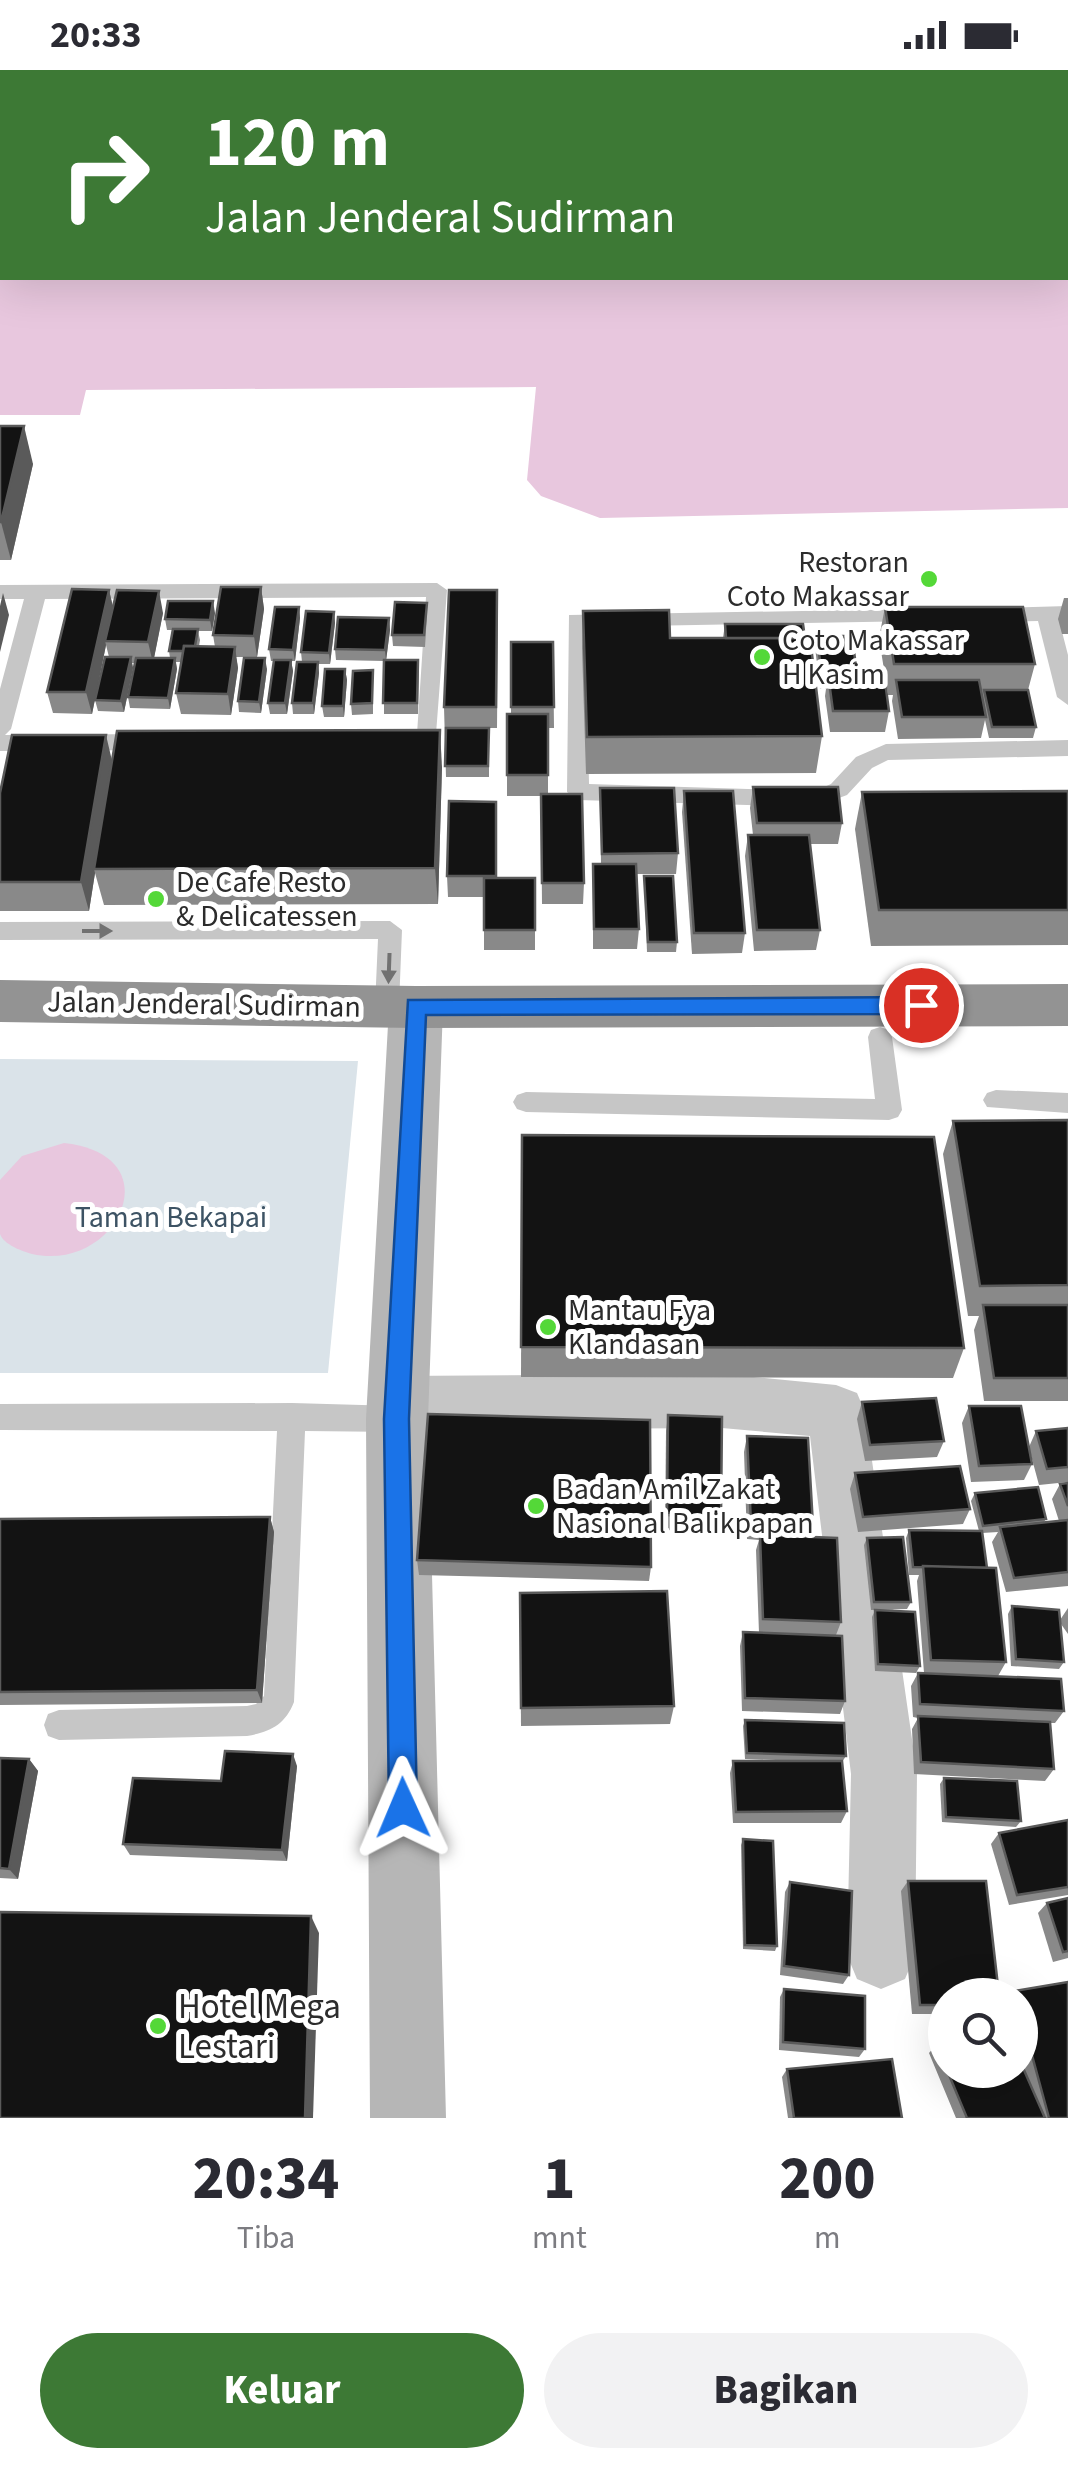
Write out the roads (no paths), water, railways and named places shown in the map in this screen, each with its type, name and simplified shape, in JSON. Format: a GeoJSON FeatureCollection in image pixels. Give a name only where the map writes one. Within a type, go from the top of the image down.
{"type":"FeatureCollection","features":[{"type":"Feature","properties":{"kind":"highway","name":"Jalan Jenderal Sudirman"},"geometry":{"type":"LineString","coordinates":[[0,1001],[880,1037],[1068,1035]]}},
{"type":"Feature","properties":{"kind":"highway","name":"Jalan Jenderal Sudirman"},"geometry":{"type":"LineString","coordinates":[[0,1034],[406,1017],[1068,1004]]}},
{"type":"Feature","properties":{"kind":"street"},"geometry":{"type":"LineString","coordinates":[[406,1017],[397,1411],[408,2118]]}},
{"type":"Feature","properties":{"kind":"street"},"geometry":{"type":"LineString","coordinates":[[397,1411],[722,1401],[836,1412],[884,1774],[881,1955]]}},
{"type":"Feature","properties":{"kind":"lane"},"geometry":{"type":"LineString","coordinates":[[0,592],[437,590],[427,742],[388,742]]}},
{"type":"Feature","properties":{"kind":"lane"},"geometry":{"type":"LineString","coordinates":[[0,729],[36,593]]}},
{"type":"Feature","properties":{"kind":"lane"},"geometry":{"type":"LineString","coordinates":[[968,615],[1057,614],[1068,697]]}},
{"type":"Feature","properties":{"kind":"lane"},"geometry":{"type":"LineString","coordinates":[[929,616],[576,620],[578,792],[816,799],[836,795],[847,786],[862,761],[886,752],[1068,748]]}},
{"type":"Feature","properties":{"kind":"lane"},"geometry":{"type":"LineString","coordinates":[[0,742],[175,742]]}},
{"type":"Feature","properties":{"kind":"lane"},"geometry":{"type":"LineString","coordinates":[[0,931],[390,930],[406,1017]]}},
{"type":"Feature","properties":{"kind":"lane"},"geometry":{"type":"LineString","coordinates":[[526,1102],[889,1110],[880,1037]]}},
{"type":"Feature","properties":{"kind":"lane"},"geometry":{"type":"LineString","coordinates":[[996,1100],[1068,1102]]}},
{"type":"Feature","properties":{"kind":"lane"},"geometry":{"type":"LineString","coordinates":[[0,1417],[292,1416],[397,1411]]}},
{"type":"Feature","properties":{"kind":"lane"},"geometry":{"type":"LineString","coordinates":[[59,1725],[247,1721],[264,1718],[279,1702],[292,1416]]}},
{"type":"Feature","properties":{"kind":"place","name":"Restoran Coto Makassar"},"geometry":{"type":"Point","coordinates":[929,579]}},
{"type":"Feature","properties":{"kind":"place","name":"Coto Makassar H Kasim"},"geometry":{"type":"Point","coordinates":[762,657]}},
{"type":"Feature","properties":{"kind":"place","name":"De Cafe Resto & Delicatessen"},"geometry":{"type":"Point","coordinates":[156,899]}},
{"type":"Feature","properties":{"kind":"place","name":"Mantau Fya Klandasan"},"geometry":{"type":"Point","coordinates":[548,1327]}},
{"type":"Feature","properties":{"kind":"place","name":"Badan Amil Zakat Nasional Balikpapan"},"geometry":{"type":"Point","coordinates":[536,1506]}},
{"type":"Feature","properties":{"kind":"place","name":"Hotel Mega Lestari"},"geometry":{"type":"Point","coordinates":[158,2026]}},
{"type":"Feature","properties":{"kind":"park label","name":"Taman Bekapai"},"geometry":{"type":"Point","coordinates":[171,1217]}}]}
